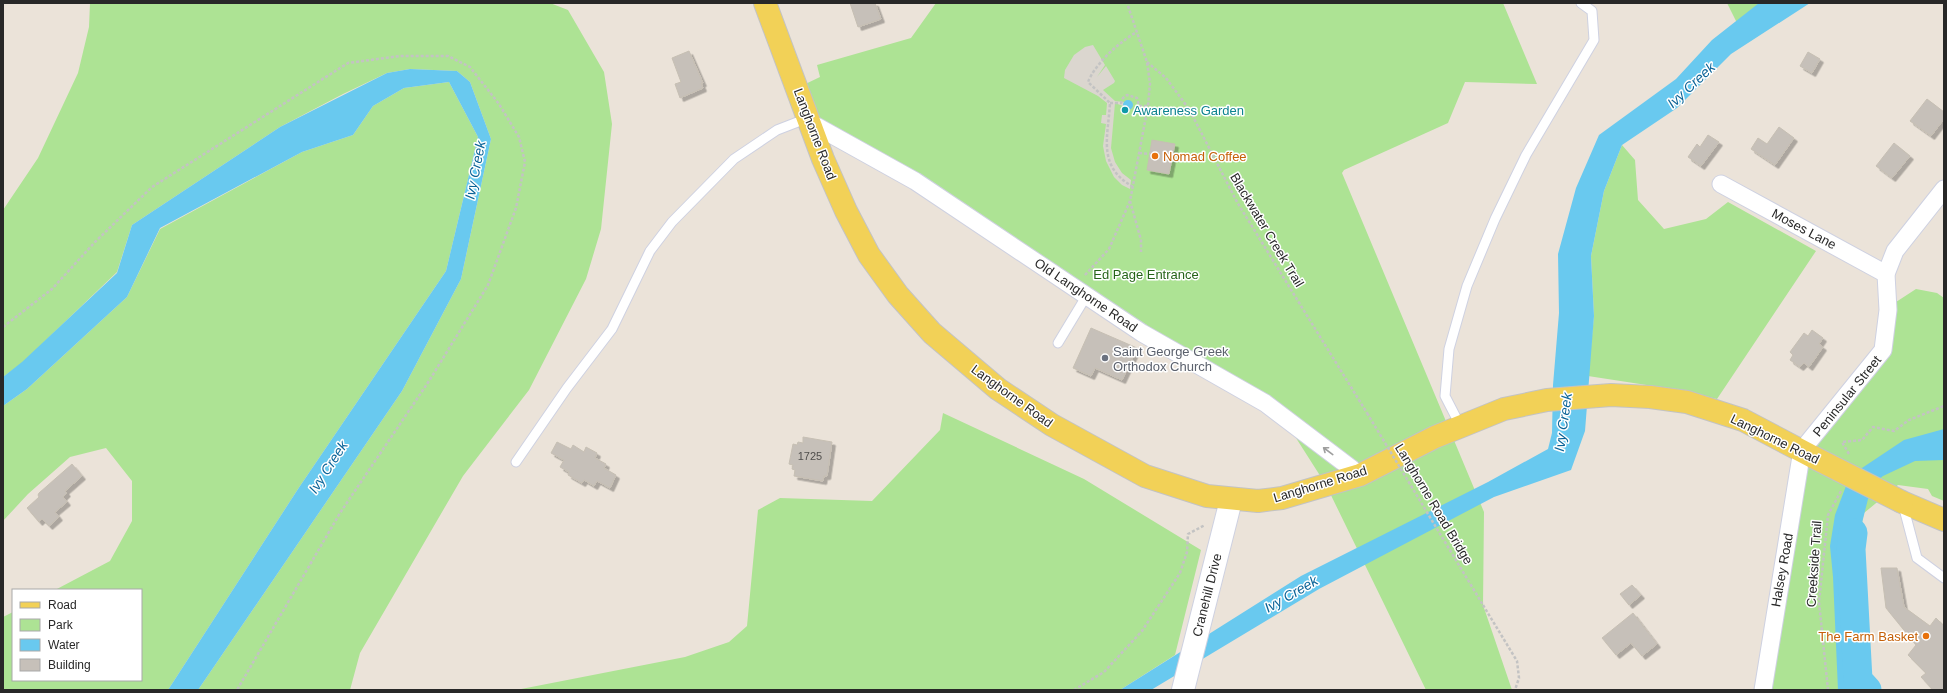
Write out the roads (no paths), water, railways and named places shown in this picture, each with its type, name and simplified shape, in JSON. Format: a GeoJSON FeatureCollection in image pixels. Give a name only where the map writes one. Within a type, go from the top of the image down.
{"type":"FeatureCollection","features":[{"type":"Feature","properties":{"kind":"main road","name":"Langhorne Road"},"geometry":{"type":"LineString","coordinates":[[765,3],[823,159],[846,211],[869,255],[898,295],[932,333],[998,389],[1052,425],[1145,476],[1207,496],[1258,502],[1282,498],[1360,475],[1460,425],[1504,409],[1547,400],[1611,395],[1650,397],[1687,402],[1743,420],[1902,502],[1944,520]]}},
{"type":"Feature","properties":{"kind":"main road","name":"Cranehill Drive"},"geometry":{"type":"LineString","coordinates":[[1183,690],[1231,500]]}},
{"type":"Feature","properties":{"kind":"street","name":"Old Langhorne Road"},"geometry":{"type":"LineString","coordinates":[[808,120],[915,181],[1142,333],[1265,403],[1360,475]]}},
{"type":"Feature","properties":{"kind":"street","name":"Moses Lane"},"geometry":{"type":"LineString","coordinates":[[1721,184],[1886,274]]}},
{"type":"Feature","properties":{"kind":"street","name":"Peninsular Street"},"geometry":{"type":"LineString","coordinates":[[1809,454],[1883,350],[1888,310],[1886,274],[1895,251],[1944,189]]}},
{"type":"Feature","properties":{"kind":"street","name":"Halsey Road"},"geometry":{"type":"LineString","coordinates":[[1763,690],[1809,454]]}},
{"type":"Feature","properties":{"kind":"lane"},"geometry":{"type":"LineString","coordinates":[[1460,425],[1445,396],[1449,349],[1467,286],[1495,219],[1526,155],[1594,40],[1592,11],[1581,3]]}},
{"type":"Feature","properties":{"kind":"lane"},"geometry":{"type":"LineString","coordinates":[[516,462],[567,388],[612,329],[650,251],[672,222],[734,159],[777,130],[808,120]]}},
{"type":"Feature","properties":{"kind":"lane"},"geometry":{"type":"LineString","coordinates":[[1058,343],[1081,291]]}},
{"type":"Feature","properties":{"kind":"lane"},"geometry":{"type":"LineString","coordinates":[[1902,502],[1917,558],[1944,578]]}},
{"type":"Feature","properties":{"kind":"water","name":"Ivy Creek"},"geometry":{"type":"Polygon","coordinates":[[[1759,3],[1810,3],[1731,54],[1677,108],[1622,145],[1604,191],[1591,256],[1594,316],[1585,431],[1571,470],[1494,497],[1319,589],[1151,690],[1120,690],[1301,576],[1488,482],[1548,449],[1552,433],[1553,385],[1559,313],[1558,254],[1576,188],[1599,135],[1676,79],[1712,40],[1759,3]]]}},
{"type":"Feature","properties":{"kind":"water","name":"Ivy Creek"},"geometry":{"type":"Polygon","coordinates":[[[410,69],[457,71],[470,82],[491,139],[461,279],[402,391],[198,690],[168,690],[298,489],[446,271],[478,137],[449,82],[404,88],[373,106],[353,135],[302,152],[160,228],[127,297],[27,389],[3,406],[3,377],[22,362],[117,273],[132,225],[280,127],[387,73],[410,69]]]}},
{"type":"Feature","properties":{"kind":"water"},"geometry":{"type":"Polygon","coordinates":[[[1126,100],[1130,100],[1132,101],[1132,109],[1126,110],[1123,107],[1123,103],[1126,100]]]}},
{"type":"Feature","properties":{"kind":"water"},"geometry":{"type":"Polygon","coordinates":[[[1944,429],[1944,460],[1915,461],[1883,476],[1874,483],[1868,499],[1856,547],[1848,599],[1857,687],[1860,690],[1838,690],[1833,577],[1830,546],[1835,515],[1846,486],[1853,474],[1904,440],[1944,429]]]}},
{"type":"Feature","properties":{"kind":"waterway"},"geometry":{"type":"LineString","coordinates":[[1853,533],[1851,549],[1858,680],[1867,690]]}},
{"type":"Feature","properties":{"kind":"place","name":"Awareness Garden"},"geometry":{"type":"Point","coordinates":[1125,110]}},
{"type":"Feature","properties":{"kind":"place","name":"Nomad Coffee"},"geometry":{"type":"Point","coordinates":[1155,156]}},
{"type":"Feature","properties":{"kind":"place","name":"Saint George Greek Orthodox Church"},"geometry":{"type":"Point","coordinates":[1105,358]}},
{"type":"Feature","properties":{"kind":"place","name":"The Farm Basket"},"geometry":{"type":"Point","coordinates":[1926,636]}},
{"type":"Feature","properties":{"kind":"park label","name":"Ed Page Entrance"},"geometry":{"type":"Point","coordinates":[1146,274]}}]}
